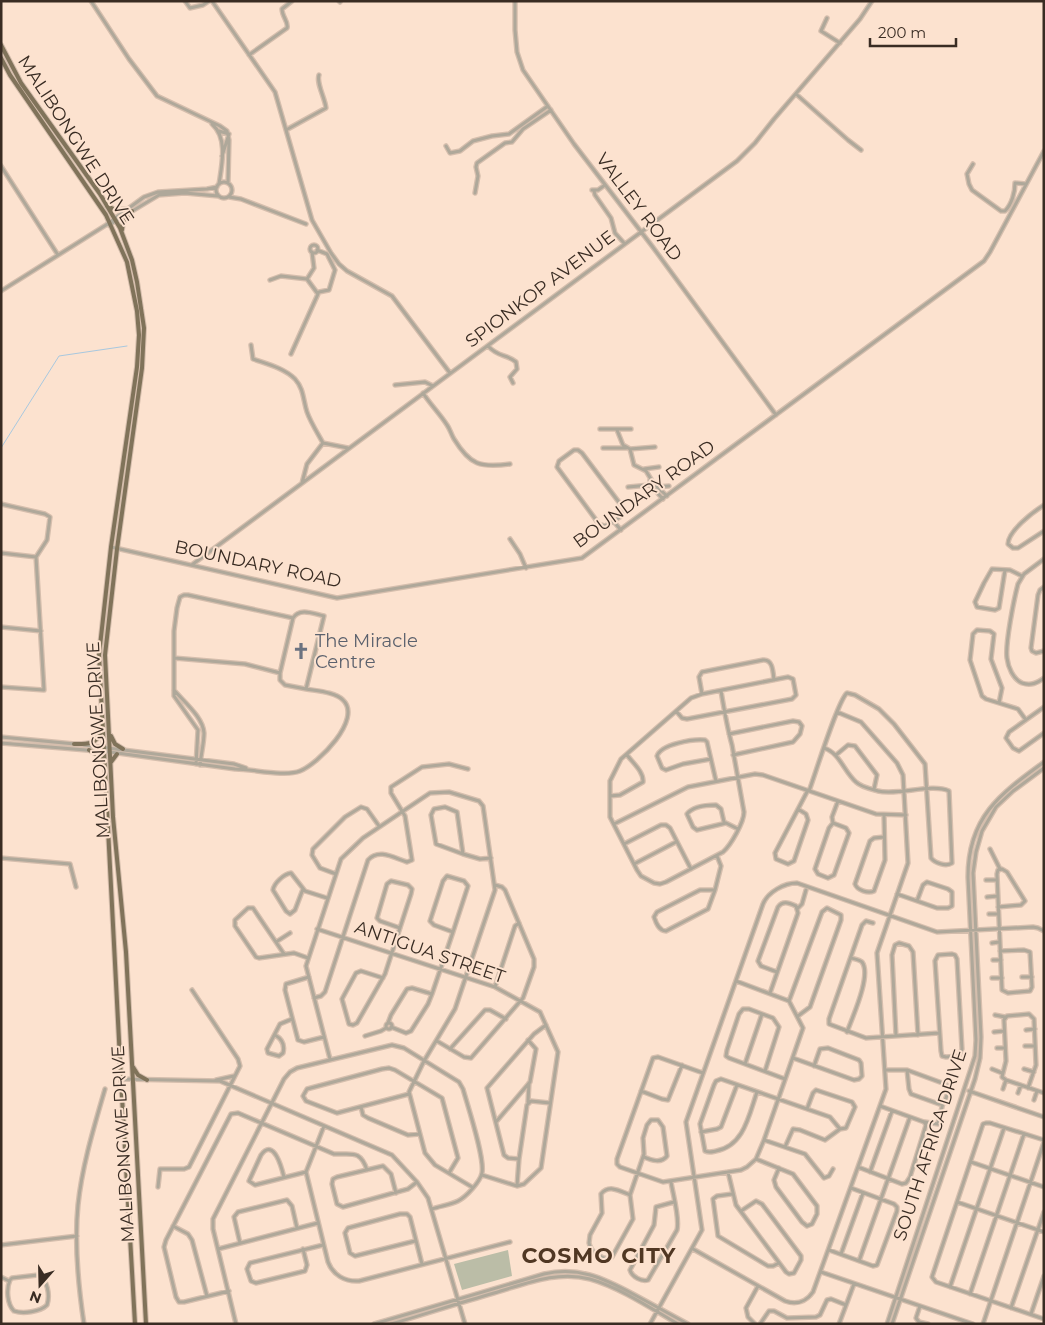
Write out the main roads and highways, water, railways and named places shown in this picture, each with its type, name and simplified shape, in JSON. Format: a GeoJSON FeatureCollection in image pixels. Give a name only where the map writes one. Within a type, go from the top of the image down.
{"type":"FeatureCollection","features":[{"type":"Feature","properties":{"kind":"main road","name":"MALIBONGWE DRIVE"},"geometry":{"type":"LineString","coordinates":[[1,45],[19,84],[107,206],[115,220],[132,260],[140,293],[144,353],[117,549],[105,655],[110,762],[126,952],[146,1324]]}},
{"type":"Feature","properties":{"kind":"main road","name":"MALIBONGWE DRIVE"},"geometry":{"type":"LineString","coordinates":[[1,58],[95,197],[127,262],[137,311],[138,352],[111,547],[99,655],[135,1324]]}},
{"type":"Feature","properties":{"kind":"main road"},"geometry":{"type":"LineString","coordinates":[[107,206],[118,210],[127,209]]}},
{"type":"Feature","properties":{"kind":"main road"},"geometry":{"type":"LineString","coordinates":[[122,235],[123,222],[132,211]]}},
{"type":"Feature","properties":{"kind":"main road"},"geometry":{"type":"LineString","coordinates":[[108,727],[113,742],[124,749]]}},
{"type":"Feature","properties":{"kind":"main road"},"geometry":{"type":"LineString","coordinates":[[74,744],[93,742],[98,739],[102,728]]}},
{"type":"Feature","properties":{"kind":"main road"},"geometry":{"type":"LineString","coordinates":[[89,750],[100,756],[104,766]]}},
{"type":"Feature","properties":{"kind":"main road"},"geometry":{"type":"LineString","coordinates":[[110,762],[117,754]]}},
{"type":"Feature","properties":{"kind":"main road"},"geometry":{"type":"LineString","coordinates":[[132,1066],[138,1075],[147,1080]]}},
{"type":"Feature","properties":{"kind":"waterway"},"geometry":{"type":"LineString","coordinates":[[1,448],[59,356],[127,346]]}},
{"type":"Feature","properties":{"kind":"place","name":"The Miracle Centre"},"geometry":{"type":"Point","coordinates":[301,651]}},
{"type":"Feature","properties":{"kind":"district","name":"COSMO CITY"},"geometry":{"type":"Point","coordinates":[599,1255]}}]}
